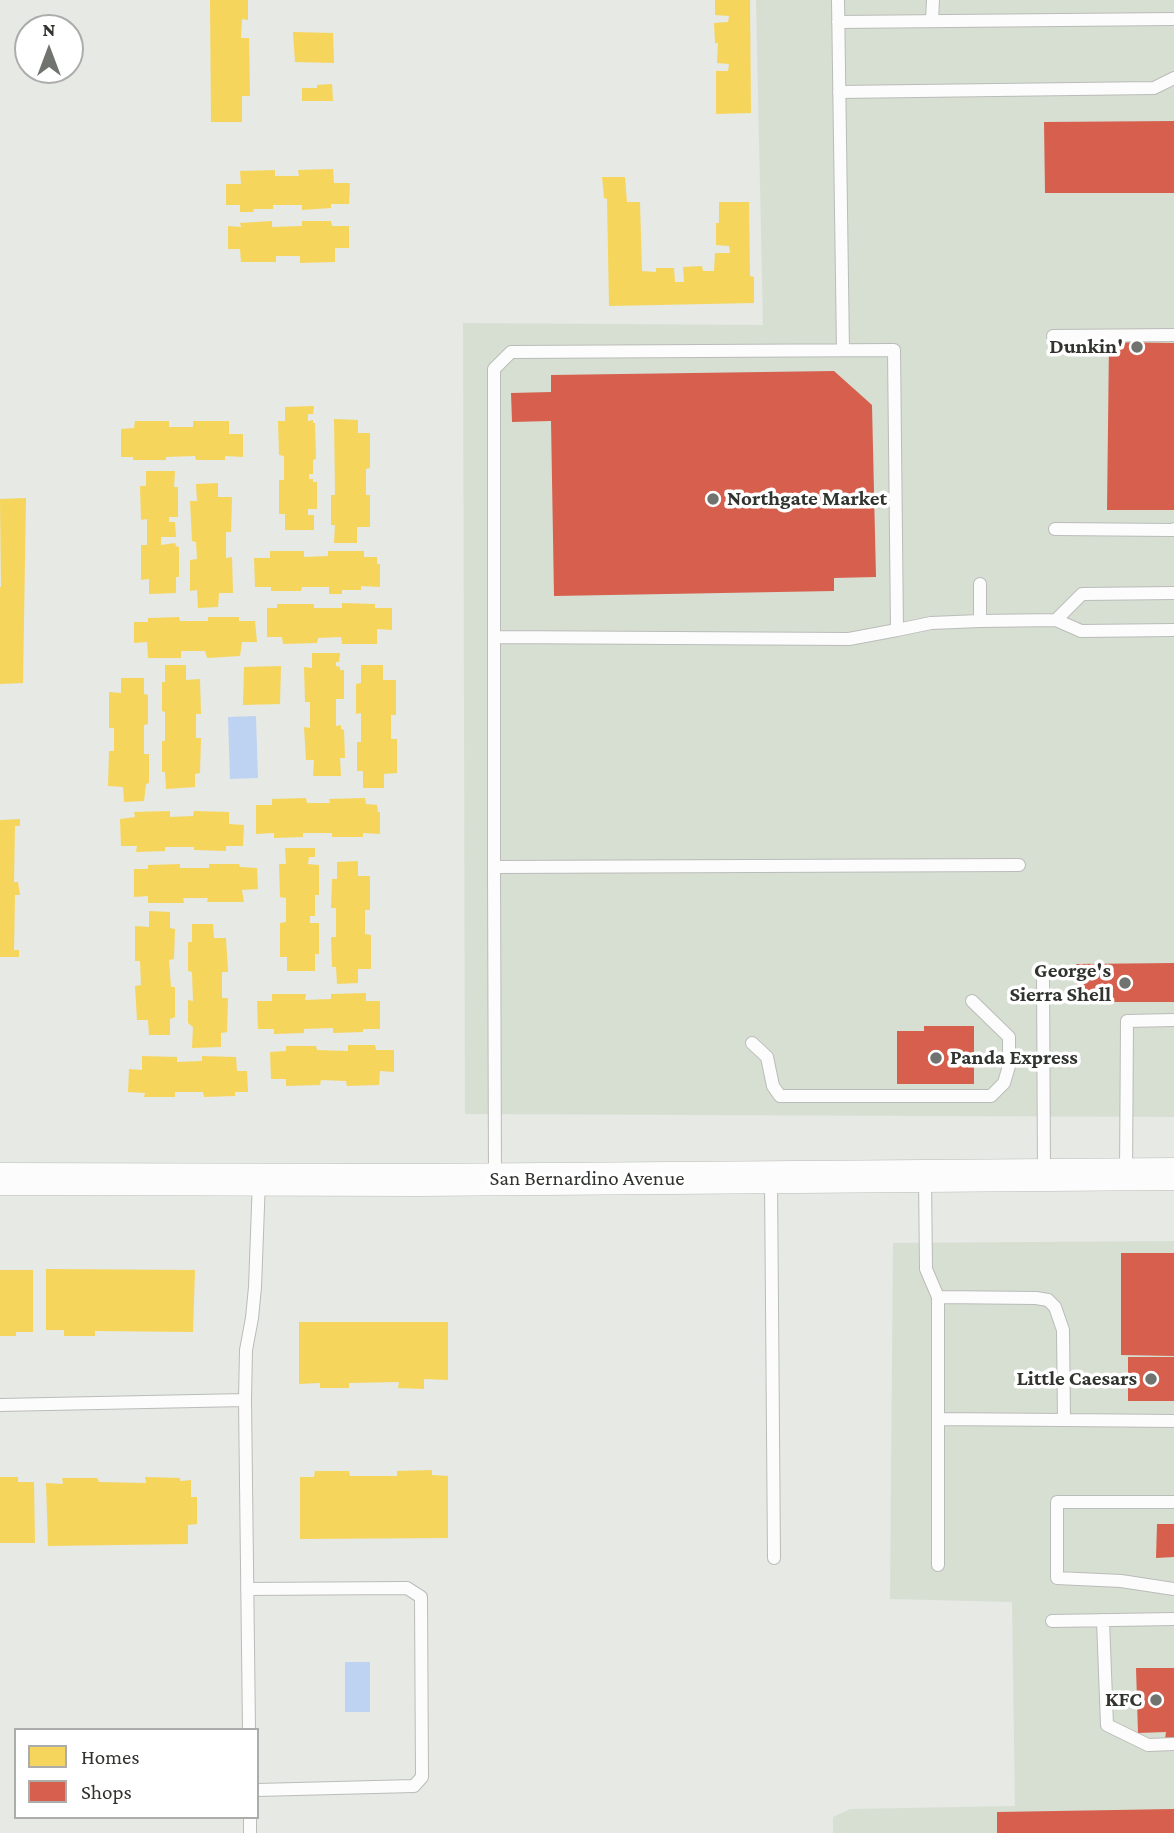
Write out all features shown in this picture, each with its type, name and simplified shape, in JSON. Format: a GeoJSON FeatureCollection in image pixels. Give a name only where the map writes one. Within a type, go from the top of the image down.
{"type":"FeatureCollection","features":[{"type":"Feature","properties":{"kind":"main road","name":"San Bernardino Avenue"},"geometry":{"type":"LineString","coordinates":[[0,1180],[495,1180],[1174,1174]]}},
{"type":"Feature","properties":{"kind":"lane"},"geometry":{"type":"LineString","coordinates":[[838,0],[844,350]]}},
{"type":"Feature","properties":{"kind":"lane"},"geometry":{"type":"LineString","coordinates":[[932,21],[933,0]]}},
{"type":"Feature","properties":{"kind":"lane"},"geometry":{"type":"LineString","coordinates":[[838,22],[1174,19]]}},
{"type":"Feature","properties":{"kind":"lane"},"geometry":{"type":"LineString","coordinates":[[839,92],[1154,88],[1174,78]]}},
{"type":"Feature","properties":{"kind":"lane"},"geometry":{"type":"LineString","coordinates":[[1053,336],[1174,335]]}},
{"type":"Feature","properties":{"kind":"lane"},"geometry":{"type":"LineString","coordinates":[[495,1180],[494,369],[511,352],[894,350],[897,630]]}},
{"type":"Feature","properties":{"kind":"lane"},"geometry":{"type":"LineString","coordinates":[[1055,529],[1174,529]]}},
{"type":"Feature","properties":{"kind":"lane"},"geometry":{"type":"LineString","coordinates":[[979,621],[980,584]]}},
{"type":"Feature","properties":{"kind":"lane"},"geometry":{"type":"LineString","coordinates":[[1056,620],[1082,594],[1174,593]]}},
{"type":"Feature","properties":{"kind":"lane"},"geometry":{"type":"LineString","coordinates":[[494,638],[849,639],[931,624],[1056,620],[1081,631],[1174,630]]}},
{"type":"Feature","properties":{"kind":"lane"},"geometry":{"type":"LineString","coordinates":[[494,867],[1019,866]]}},
{"type":"Feature","properties":{"kind":"lane"},"geometry":{"type":"LineString","coordinates":[[1043,971],[1044,1176]]}},
{"type":"Feature","properties":{"kind":"lane"},"geometry":{"type":"LineString","coordinates":[[752,1043],[767,1057],[773,1086],[780,1096],[991,1096],[1004,1083],[1009,1066],[1009,1037],[972,1000]]}},
{"type":"Feature","properties":{"kind":"lane"},"geometry":{"type":"LineString","coordinates":[[1126,1174],[1126,1021],[1174,1020]]}},
{"type":"Feature","properties":{"kind":"lane"},"geometry":{"type":"LineString","coordinates":[[925,1177],[926,1269],[937,1297],[938,1565]]}},
{"type":"Feature","properties":{"kind":"lane"},"geometry":{"type":"LineString","coordinates":[[771,1178],[774,1558]]}},
{"type":"Feature","properties":{"kind":"lane"},"geometry":{"type":"LineString","coordinates":[[249,1728],[245,1400],[246,1350],[255,1287],[259,1180]]}},
{"type":"Feature","properties":{"kind":"lane"},"geometry":{"type":"LineString","coordinates":[[937,1297],[1048,1300],[1055,1307],[1063,1330],[1063,1420]]}},
{"type":"Feature","properties":{"kind":"lane"},"geometry":{"type":"LineString","coordinates":[[0,1405],[245,1400]]}},
{"type":"Feature","properties":{"kind":"lane"},"geometry":{"type":"LineString","coordinates":[[938,1419],[1174,1421]]}},
{"type":"Feature","properties":{"kind":"lane"},"geometry":{"type":"LineString","coordinates":[[1174,1502],[1057,1502],[1057,1578],[1121,1581],[1174,1589]]}},
{"type":"Feature","properties":{"kind":"lane"},"geometry":{"type":"LineString","coordinates":[[247,1589],[407,1588],[421,1597],[422,1777],[414,1786],[259,1790]]}},
{"type":"Feature","properties":{"kind":"lane"},"geometry":{"type":"LineString","coordinates":[[1052,1620],[1174,1619]]}},
{"type":"Feature","properties":{"kind":"lane"},"geometry":{"type":"LineString","coordinates":[[1103,1620],[1107,1725],[1148,1745],[1174,1745]]}},
{"type":"Feature","properties":{"kind":"shaded area"},"geometry":{"type":"Polygon","coordinates":[[[756,0],[1174,0],[1174,1117],[465,1114],[463,323],[763,325],[756,0]]]}},
{"type":"Feature","properties":{"kind":"shaded area"},"geometry":{"type":"Polygon","coordinates":[[[1174,1241],[1174,1833],[833,1833],[833,1817],[850,1809],[1015,1806],[1012,1602],[890,1599],[893,1243],[1174,1241]]]}},
{"type":"Feature","properties":{"kind":"water"},"geometry":{"type":"Polygon","coordinates":[[[256,716],[258,778],[230,779],[228,717],[256,716]]]}},
{"type":"Feature","properties":{"kind":"water"},"geometry":{"type":"Polygon","coordinates":[[[345,1662],[370,1662],[370,1712],[345,1712],[345,1662]]]}},
{"type":"Feature","properties":{"kind":"building: Homes"},"geometry":{"type":"Polygon","coordinates":[[[210,0],[248,0],[248,20],[242,19],[241,38],[249,38],[250,96],[242,96],[242,122],[211,122],[210,0]]]}},
{"type":"Feature","properties":{"kind":"building: Homes"},"geometry":{"type":"Polygon","coordinates":[[[715,0],[750,0],[751,113],[716,114],[716,71],[728,71],[729,64],[717,63],[718,43],[715,43],[714,23],[728,22],[729,16],[715,15],[715,0]]]}},
{"type":"Feature","properties":{"kind":"building: Homes"},"geometry":{"type":"Polygon","coordinates":[[[293,32],[333,33],[334,63],[295,62],[293,32]]]}},
{"type":"Feature","properties":{"kind":"building: Homes"},"geometry":{"type":"Polygon","coordinates":[[[332,84],[333,101],[302,101],[302,88],[332,84]]]}},
{"type":"Feature","properties":{"kind":"building: Homes"},"geometry":{"type":"Polygon","coordinates":[[[333,169],[334,183],[350,183],[349,204],[331,204],[331,208],[302,210],[302,205],[273,205],[273,209],[253,209],[254,212],[240,212],[240,205],[226,205],[226,184],[241,184],[240,171],[275,170],[275,176],[299,176],[298,170],[333,169]]]}},
{"type":"Feature","properties":{"kind":"building: Homes"},"geometry":{"type":"Polygon","coordinates":[[[602,177],[625,177],[627,202],[640,202],[642,271],[656,272],[656,268],[674,268],[675,282],[684,282],[683,267],[702,266],[703,271],[714,271],[715,253],[730,253],[729,246],[716,245],[719,202],[749,202],[750,276],[754,277],[754,303],[609,306],[607,199],[604,198],[602,177]]]}},
{"type":"Feature","properties":{"kind":"building: Homes"},"geometry":{"type":"Polygon","coordinates":[[[272,221],[272,227],[302,226],[302,221],[331,221],[332,226],[349,226],[349,248],[335,248],[335,262],[300,263],[300,256],[276,256],[276,262],[241,262],[240,249],[228,249],[228,226],[241,227],[240,223],[272,221]]]}},
{"type":"Feature","properties":{"kind":"building: Homes"},"geometry":{"type":"Polygon","coordinates":[[[314,406],[313,414],[308,414],[308,421],[313,420],[315,423],[316,459],[313,460],[313,474],[309,474],[309,479],[317,482],[317,509],[308,509],[308,515],[314,515],[314,530],[285,530],[285,514],[279,514],[279,480],[284,480],[284,456],[279,455],[278,421],[285,421],[285,407],[314,406]]]}},
{"type":"Feature","properties":{"kind":"building: Homes"},"geometry":{"type":"Polygon","coordinates":[[[334,419],[358,420],[358,433],[370,433],[370,468],[366,469],[366,495],[370,495],[370,527],[357,527],[357,543],[334,543],[335,525],[331,525],[331,495],[335,495],[334,419]]]}},
{"type":"Feature","properties":{"kind":"building: Homes"},"geometry":{"type":"Polygon","coordinates":[[[135,421],[169,421],[169,427],[193,427],[193,421],[229,421],[229,434],[243,434],[243,457],[225,456],[225,460],[196,460],[195,456],[166,457],[166,460],[133,460],[133,457],[121,457],[121,429],[134,428],[135,421]]]}},
{"type":"Feature","properties":{"kind":"building: Homes"},"geometry":{"type":"Polygon","coordinates":[[[146,471],[175,471],[178,517],[169,517],[169,522],[175,522],[176,537],[161,537],[161,545],[175,543],[179,547],[176,593],[149,594],[149,579],[141,580],[141,545],[147,545],[147,519],[141,520],[140,486],[146,486],[146,471]]]}},
{"type":"Feature","properties":{"kind":"building: Homes"},"geometry":{"type":"Polygon","coordinates":[[[218,483],[218,497],[232,497],[231,532],[226,532],[226,558],[232,557],[233,593],[219,593],[218,607],[198,608],[197,590],[190,591],[190,560],[197,559],[196,542],[192,541],[190,501],[197,501],[196,484],[218,483]]]}},
{"type":"Feature","properties":{"kind":"building: Homes"},"geometry":{"type":"Polygon","coordinates":[[[26,498],[23,683],[0,684],[0,499],[26,498]]]}},
{"type":"Feature","properties":{"kind":"building: Homes"},"geometry":{"type":"Polygon","coordinates":[[[270,551],[304,551],[304,557],[328,556],[328,551],[364,551],[364,557],[377,557],[377,564],[380,564],[380,587],[361,586],[361,590],[342,590],[342,594],[329,594],[329,587],[271,591],[271,587],[255,587],[254,558],[270,558],[270,551]]]}},
{"type":"Feature","properties":{"kind":"building: Homes"},"geometry":{"type":"Polygon","coordinates":[[[342,603],[375,604],[375,608],[392,608],[392,630],[377,629],[377,644],[342,644],[341,637],[318,638],[317,643],[283,644],[282,637],[267,637],[267,608],[277,608],[277,604],[314,604],[314,608],[342,608],[342,603]]]}},
{"type":"Feature","properties":{"kind":"building: Homes"},"geometry":{"type":"Polygon","coordinates":[[[179,617],[180,621],[239,617],[239,621],[255,621],[257,642],[242,642],[240,656],[207,658],[205,651],[181,651],[181,658],[148,658],[147,642],[134,643],[134,622],[148,622],[148,618],[179,617]]]}},
{"type":"Feature","properties":{"kind":"building: Homes"},"geometry":{"type":"Polygon","coordinates":[[[312,653],[340,653],[336,666],[344,670],[344,699],[336,699],[336,726],[341,725],[344,730],[345,758],[340,758],[341,776],[313,776],[314,760],[306,760],[304,727],[310,728],[310,702],[305,702],[304,667],[312,668],[312,653]]]}},
{"type":"Feature","properties":{"kind":"building: Homes"},"geometry":{"type":"Polygon","coordinates":[[[165,665],[186,665],[186,680],[200,679],[201,714],[196,714],[196,738],[201,738],[200,773],[195,774],[195,787],[166,789],[165,772],[162,772],[165,712],[162,711],[162,682],[165,682],[165,665]]]}},
{"type":"Feature","properties":{"kind":"building: Homes"},"geometry":{"type":"Polygon","coordinates":[[[361,665],[383,665],[383,680],[396,680],[396,715],[391,715],[391,739],[397,739],[397,773],[384,774],[384,788],[363,788],[363,771],[357,771],[361,713],[356,714],[356,684],[361,683],[361,665]]]}},
{"type":"Feature","properties":{"kind":"building: Homes"},"geometry":{"type":"Polygon","coordinates":[[[281,666],[280,704],[243,705],[244,667],[281,666]]]}},
{"type":"Feature","properties":{"kind":"building: Homes"},"geometry":{"type":"Polygon","coordinates":[[[121,678],[144,678],[144,694],[148,695],[144,754],[149,754],[149,783],[146,784],[144,801],[124,802],[123,787],[108,786],[109,751],[114,751],[114,728],[109,728],[109,692],[121,693],[121,678]]]}},
{"type":"Feature","properties":{"kind":"building: Homes"},"geometry":{"type":"Polygon","coordinates":[[[306,798],[307,803],[330,803],[329,799],[365,798],[366,804],[377,805],[380,812],[380,834],[332,837],[332,833],[303,833],[303,837],[274,838],[274,833],[256,834],[256,805],[272,805],[272,799],[306,798]]]}},
{"type":"Feature","properties":{"kind":"building: Homes"},"geometry":{"type":"Polygon","coordinates":[[[170,811],[170,817],[193,816],[194,811],[229,812],[229,824],[244,825],[243,846],[226,846],[226,851],[165,847],[165,851],[136,852],[137,846],[121,846],[120,819],[135,817],[134,812],[170,811]]]}},
{"type":"Feature","properties":{"kind":"building: Homes"},"geometry":{"type":"Polygon","coordinates":[[[20,819],[20,826],[15,826],[14,882],[18,882],[20,895],[15,895],[14,950],[19,950],[19,957],[0,957],[0,820],[20,819]]]}},
{"type":"Feature","properties":{"kind":"building: Homes"},"geometry":{"type":"Polygon","coordinates":[[[285,848],[315,848],[315,857],[309,857],[308,864],[319,865],[319,895],[315,895],[315,916],[310,916],[310,923],[319,923],[319,954],[315,954],[315,971],[287,971],[287,957],[280,957],[280,923],[286,922],[286,898],[280,897],[279,864],[286,864],[285,848]]]}},
{"type":"Feature","properties":{"kind":"building: Homes"},"geometry":{"type":"Polygon","coordinates":[[[358,861],[358,876],[370,876],[370,910],[365,910],[365,934],[371,935],[371,969],[358,969],[358,983],[337,984],[336,967],[332,967],[331,937],[336,937],[336,908],[331,908],[332,879],[337,879],[337,862],[358,861]]]}},
{"type":"Feature","properties":{"kind":"building: Homes"},"geometry":{"type":"Polygon","coordinates":[[[180,864],[180,868],[239,864],[240,867],[257,868],[258,889],[242,890],[244,902],[207,902],[208,898],[183,898],[184,903],[148,903],[148,896],[134,897],[134,869],[148,869],[148,865],[180,864]]]}},
{"type":"Feature","properties":{"kind":"building: Homes"},"geometry":{"type":"Polygon","coordinates":[[[149,911],[170,912],[170,928],[175,929],[174,959],[169,960],[171,987],[175,987],[175,1017],[170,1019],[170,1035],[149,1035],[148,1020],[137,1020],[135,986],[141,985],[140,961],[135,961],[135,926],[149,927],[149,911]]]}},
{"type":"Feature","properties":{"kind":"building: Homes"},"geometry":{"type":"Polygon","coordinates":[[[192,924],[213,924],[214,938],[226,938],[228,972],[222,972],[222,998],[228,998],[227,1032],[221,1033],[221,1047],[192,1048],[193,1027],[188,1023],[188,1000],[193,1001],[192,972],[188,971],[188,942],[192,942],[192,924]]]}},
{"type":"Feature","properties":{"kind":"building: Homes"},"geometry":{"type":"Polygon","coordinates":[[[366,993],[366,1001],[380,1001],[380,1029],[333,1033],[333,1028],[304,1029],[304,1033],[274,1034],[274,1029],[258,1029],[257,1001],[272,1001],[272,994],[306,994],[305,1000],[331,999],[331,994],[366,993]]]}},
{"type":"Feature","properties":{"kind":"building: Homes"},"geometry":{"type":"Polygon","coordinates":[[[348,1045],[375,1045],[376,1050],[394,1050],[394,1072],[380,1071],[379,1085],[347,1086],[346,1081],[321,1080],[320,1085],[286,1086],[286,1079],[271,1079],[270,1052],[286,1051],[286,1046],[316,1046],[317,1050],[348,1051],[348,1045]]]}},
{"type":"Feature","properties":{"kind":"building: Homes"},"geometry":{"type":"Polygon","coordinates":[[[142,1056],[177,1057],[177,1062],[202,1061],[202,1056],[236,1057],[237,1071],[247,1071],[248,1092],[235,1092],[235,1096],[204,1097],[203,1092],[175,1092],[175,1097],[144,1097],[145,1093],[128,1092],[129,1069],[142,1070],[142,1056]]]}},
{"type":"Feature","properties":{"kind":"building: Homes"},"geometry":{"type":"Polygon","coordinates":[[[46,1269],[195,1270],[193,1332],[95,1331],[95,1336],[64,1336],[64,1330],[46,1330],[46,1269]]]}},
{"type":"Feature","properties":{"kind":"building: Homes"},"geometry":{"type":"Polygon","coordinates":[[[0,1270],[33,1270],[33,1332],[0,1336],[0,1270]]]}},
{"type":"Feature","properties":{"kind":"building: Homes"},"geometry":{"type":"Polygon","coordinates":[[[299,1322],[448,1322],[448,1380],[424,1379],[424,1389],[398,1388],[399,1382],[349,1383],[349,1388],[320,1388],[320,1383],[299,1384],[299,1322]]]}},
{"type":"Feature","properties":{"kind":"building: Homes"},"geometry":{"type":"Polygon","coordinates":[[[432,1470],[432,1475],[448,1476],[448,1538],[300,1539],[300,1477],[314,1477],[315,1471],[349,1471],[350,1476],[397,1476],[397,1471],[432,1470]]]}},
{"type":"Feature","properties":{"kind":"building: Homes"},"geometry":{"type":"Polygon","coordinates":[[[0,1477],[18,1477],[18,1482],[34,1482],[35,1543],[0,1543],[0,1477]]]}},
{"type":"Feature","properties":{"kind":"building: Homes"},"geometry":{"type":"Polygon","coordinates":[[[145,1477],[191,1480],[191,1497],[197,1497],[197,1524],[188,1525],[188,1544],[48,1546],[46,1483],[63,1484],[62,1478],[97,1478],[99,1482],[146,1483],[145,1477]]]}},
{"type":"Feature","properties":{"kind":"building: Shops"},"geometry":{"type":"Polygon","coordinates":[[[1174,121],[1174,193],[1045,193],[1044,122],[1174,121]]]}},
{"type":"Feature","properties":{"kind":"building: Shops"},"geometry":{"type":"Polygon","coordinates":[[[1109,342],[1174,343],[1174,510],[1107,510],[1109,342]]]}},
{"type":"Feature","properties":{"kind":"building: Shops","name":"Northgate Market"},"geometry":{"type":"Polygon","coordinates":[[[834,371],[872,405],[876,577],[834,578],[834,591],[554,596],[551,421],[512,422],[511,393],[551,392],[551,375],[834,371]]]}},
{"type":"Feature","properties":{"kind":"building: Shops","name":"George's Sierra Shell"},"geometry":{"type":"Polygon","coordinates":[[[1174,963],[1174,1002],[1077,1002],[1076,964],[1174,963]]]}},
{"type":"Feature","properties":{"kind":"building: Shops","name":"Panda Express"},"geometry":{"type":"Polygon","coordinates":[[[924,1026],[974,1026],[974,1084],[897,1084],[897,1031],[924,1031],[924,1026]]]}},
{"type":"Feature","properties":{"kind":"building: Shops"},"geometry":{"type":"Polygon","coordinates":[[[1121,1253],[1174,1253],[1174,1356],[1121,1355],[1121,1253]]]}},
{"type":"Feature","properties":{"kind":"building: Shops","name":"Little Caesars"},"geometry":{"type":"Polygon","coordinates":[[[1128,1357],[1174,1357],[1174,1401],[1128,1401],[1128,1357]]]}},
{"type":"Feature","properties":{"kind":"building: Shops"},"geometry":{"type":"Polygon","coordinates":[[[1157,1524],[1174,1524],[1174,1557],[1156,1558],[1157,1524]]]}},
{"type":"Feature","properties":{"kind":"building: Shops","name":"KFC"},"geometry":{"type":"Polygon","coordinates":[[[1136,1668],[1174,1668],[1174,1739],[1165,1739],[1166,1732],[1138,1733],[1136,1668]]]}},
{"type":"Feature","properties":{"kind":"building: Shops"},"geometry":{"type":"Polygon","coordinates":[[[1174,1809],[1174,1833],[997,1833],[997,1812],[1174,1809]]]}},
{"type":"Feature","properties":{"kind":"place","name":"Dunkin'"},"geometry":{"type":"Point","coordinates":[1137,347]}},
{"type":"Feature","properties":{"kind":"place","name":"Northgate Market"},"geometry":{"type":"Point","coordinates":[713,499]}},
{"type":"Feature","properties":{"kind":"place","name":"George's Sierra Shell"},"geometry":{"type":"Point","coordinates":[1125,983]}},
{"type":"Feature","properties":{"kind":"place","name":"Panda Express"},"geometry":{"type":"Point","coordinates":[936,1058]}},
{"type":"Feature","properties":{"kind":"place","name":"Little Caesars"},"geometry":{"type":"Point","coordinates":[1151,1379]}},
{"type":"Feature","properties":{"kind":"place","name":"KFC"},"geometry":{"type":"Point","coordinates":[1156,1700]}}]}
